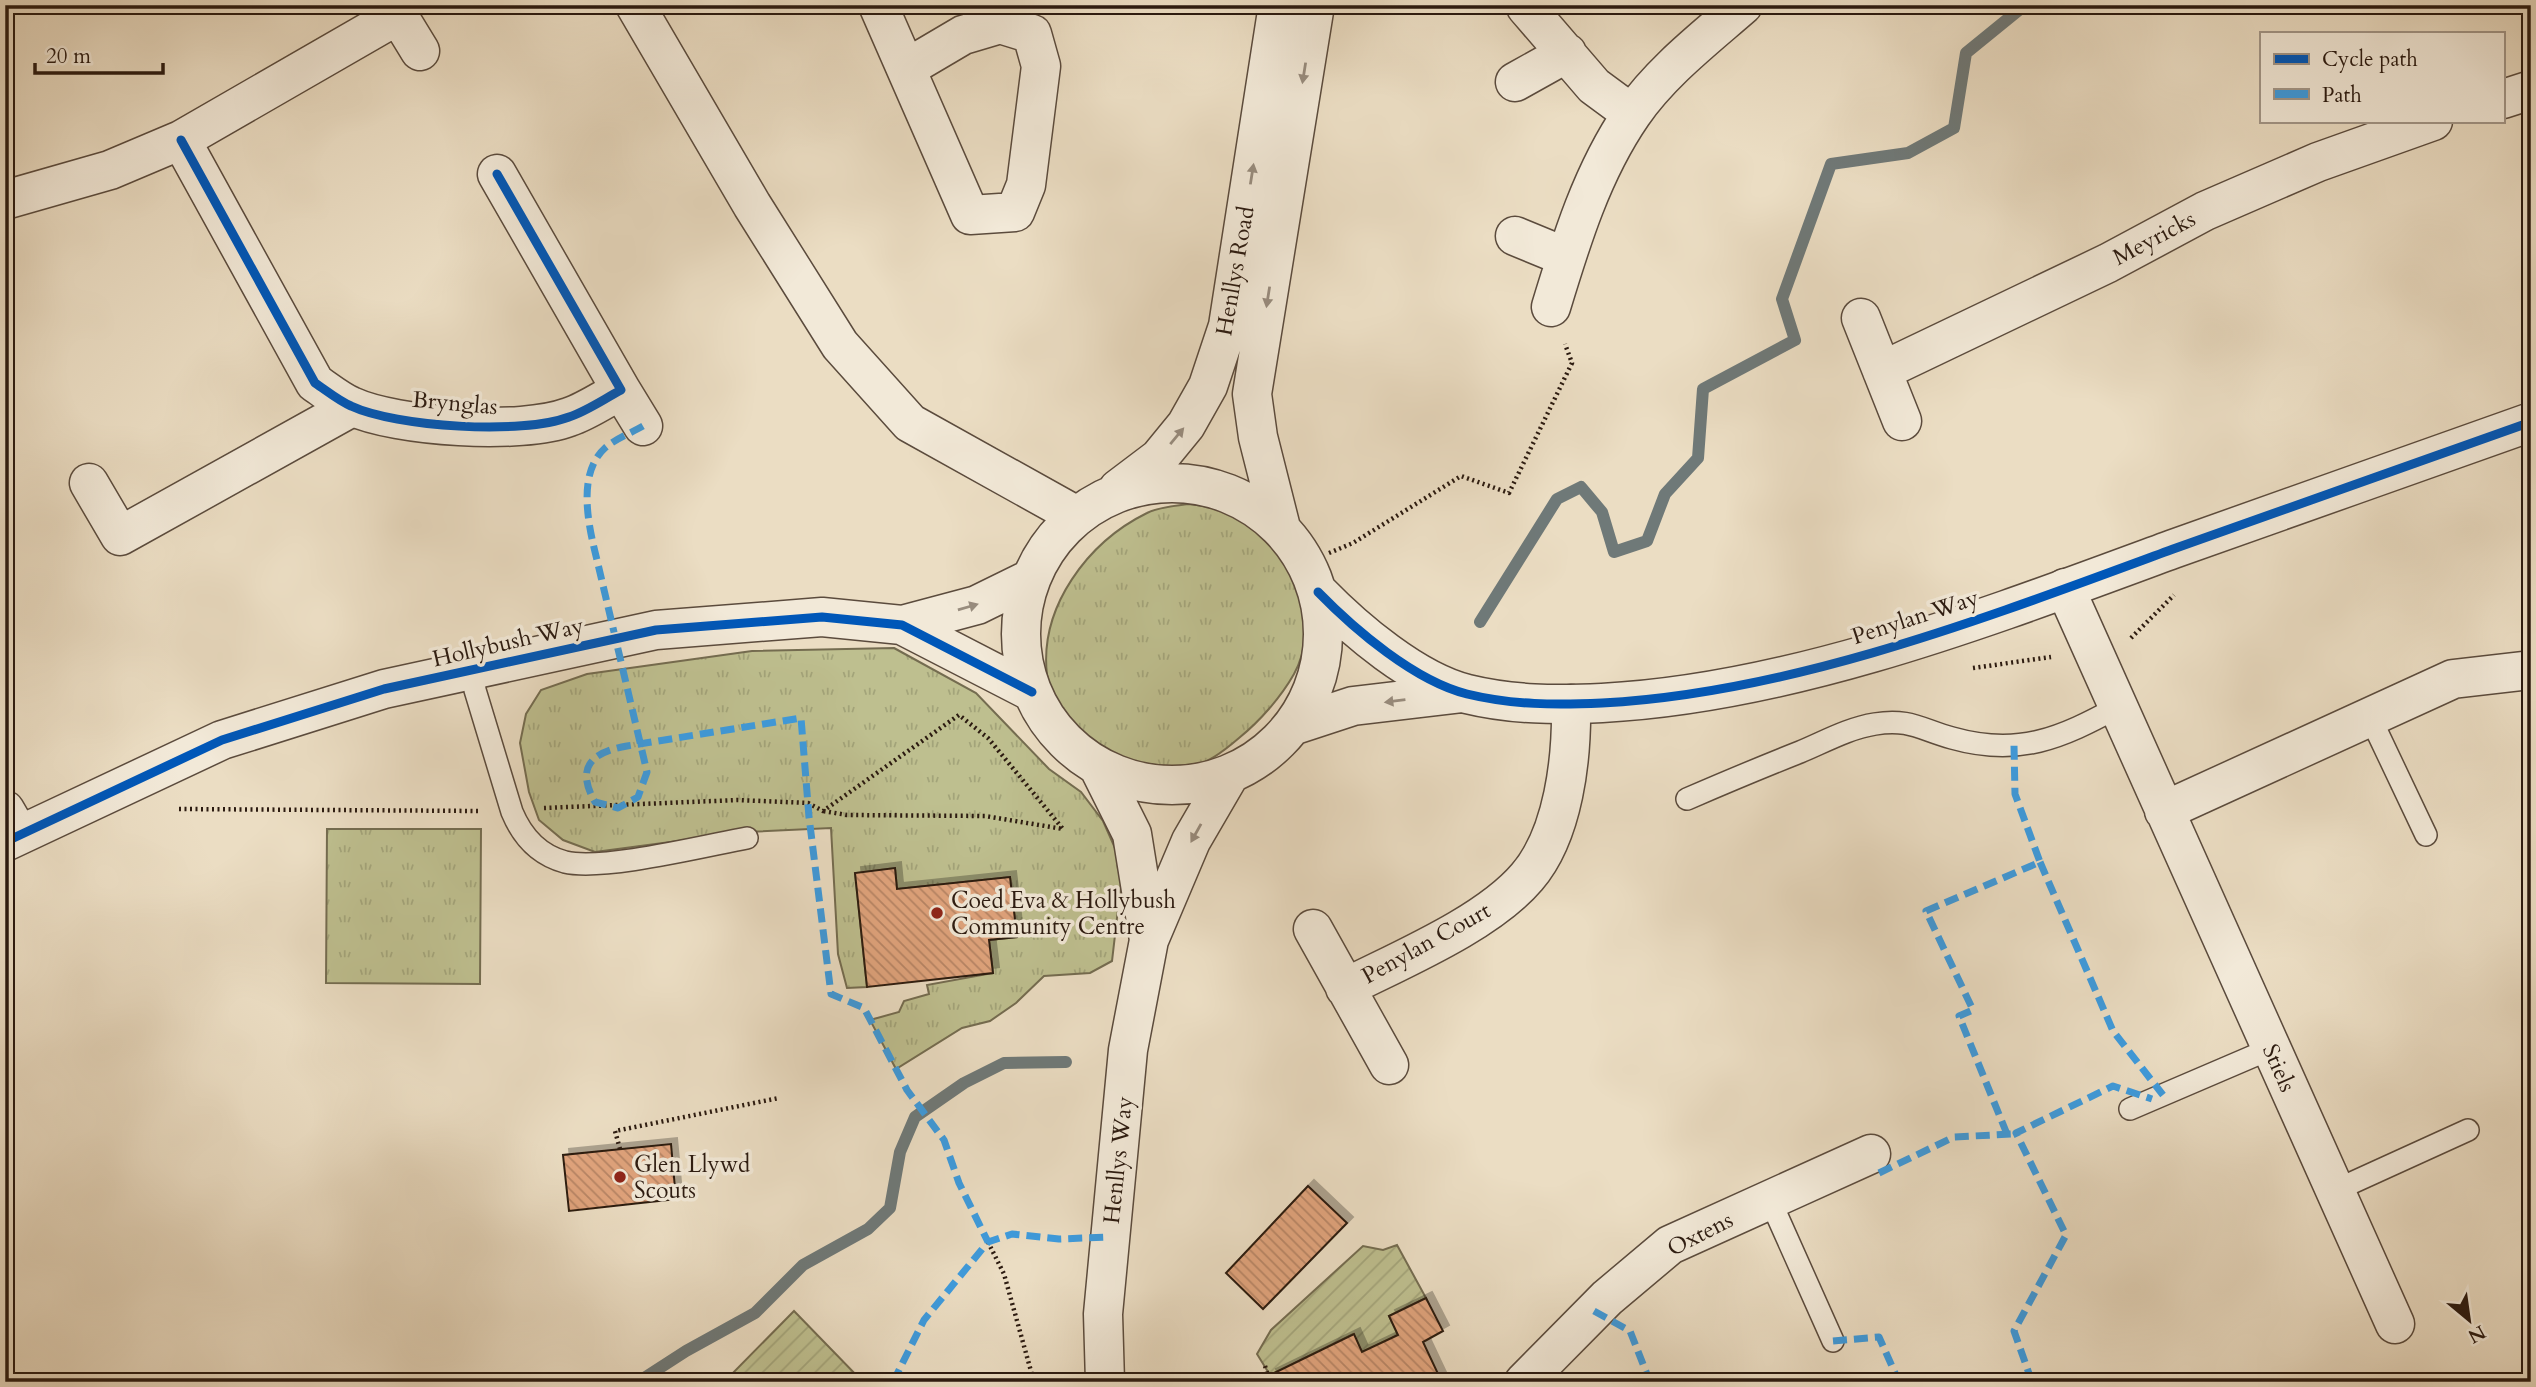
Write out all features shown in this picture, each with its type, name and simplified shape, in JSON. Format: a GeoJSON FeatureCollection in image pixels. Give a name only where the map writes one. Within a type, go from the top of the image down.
{"type":"FeatureCollection","features":[{"type":"Feature","properties":{"kind":"street"},"geometry":{"type":"LineString","coordinates":[[635,5],[752,205],[841,345],[910,423],[1092,506],[1143,485],[1181,482],[1206,487],[1252,505],[1282,528],[1312,578],[1323,621],[1323,648],[1318,676],[1307,703],[1292,726],[1253,762],[1230,774],[1197,783],[1163,785],[1129,779],[1098,766],[1058,735],[1031,692]]}},
{"type":"Feature","properties":{"kind":"street"},"geometry":{"type":"LineString","coordinates":[[878,5],[970,215],[1015,212],[1026,185],[1041,65],[1032,34],[1000,24],[963,35],[907,68]]}},
{"type":"Feature","properties":{"kind":"street","name":"Henllys Road"},"geometry":{"type":"LineString","coordinates":[[1031,692],[1021,655],[1021,617],[1030,579],[1057,534],[1159,458],[1186,425],[1208,386],[1228,326],[1278,5]]}},
{"type":"Feature","properties":{"kind":"street","name":"Henllys Road"},"geometry":{"type":"LineString","coordinates":[[1282,528],[1258,437],[1252,394],[1315,5]]}},
{"type":"Feature","properties":{"kind":"street"},"geometry":{"type":"LineString","coordinates":[[1551,307],[1566,257],[1598,173],[1632,114],[1674,66],[1743,5]]}},
{"type":"Feature","properties":{"kind":"street"},"geometry":{"type":"LineString","coordinates":[[1525,6],[1594,86],[1632,114]]}},
{"type":"Feature","properties":{"kind":"street"},"geometry":{"type":"LineString","coordinates":[[5,200],[110,170],[181,140],[396,10],[420,51]]}},
{"type":"Feature","properties":{"kind":"street"},"geometry":{"type":"LineString","coordinates":[[1515,82],[1567,52]]}},
{"type":"Feature","properties":{"kind":"street"},"geometry":{"type":"LineString","coordinates":[[2504,99],[2531,90]]}},
{"type":"Feature","properties":{"kind":"street","name":"Meyricks"},"geometry":{"type":"LineString","coordinates":[[1882,371],[2072,281],[2205,211],[2318,162],[2430,122]]}},
{"type":"Feature","properties":{"kind":"street","name":"Brynglas"},"geometry":{"type":"LineString","coordinates":[[181,140],[315,383],[352,407],[395,417],[487,429],[528,426],[568,417],[621,390]]}},
{"type":"Feature","properties":{"kind":"street"},"geometry":{"type":"LineString","coordinates":[[497,174],[643,426]]}},
{"type":"Feature","properties":{"kind":"street"},"geometry":{"type":"LineString","coordinates":[[1515,236],[1566,257]]}},
{"type":"Feature","properties":{"kind":"street"},"geometry":{"type":"LineString","coordinates":[[1861,318],[1902,421]]}},
{"type":"Feature","properties":{"kind":"street"},"geometry":{"type":"LineString","coordinates":[[89,483],[120,536],[352,407]]}},
{"type":"Feature","properties":{"kind":"street","name":"Penylan Way"},"geometry":{"type":"LineString","coordinates":[[1312,578],[1349,623],[1402,663],[1463,693],[1522,705],[1638,701],[1718,691],[1871,652],[2065,588],[2531,422]]}},
{"type":"Feature","properties":{"kind":"street","name":"Hollybush Way"},"geometry":{"type":"LineString","coordinates":[[10,829],[222,740],[384,689],[656,630],[822,617],[902,625],[977,605],[1030,579]]}},
{"type":"Feature","properties":{"kind":"street","name":"Stiels"},"geometry":{"type":"LineString","coordinates":[[2065,588],[2395,1324]]}},
{"type":"Feature","properties":{"kind":"street","name":"Hollybush Way"},"geometry":{"type":"LineString","coordinates":[[902,625],[1031,692]]}},
{"type":"Feature","properties":{"kind":"street"},"geometry":{"type":"LineString","coordinates":[[2164,811],[2453,679],[2531,670]]}},
{"type":"Feature","properties":{"kind":"street","name":"Penylan Way"},"geometry":{"type":"LineString","coordinates":[[1292,726],[1353,706],[1463,693]]}},
{"type":"Feature","properties":{"kind":"street","name":"Penylan Court"},"geometry":{"type":"LineString","coordinates":[[1345,988],[1490,910],[1528,877],[1551,835],[1567,780],[1572,740],[1571,704]]}},
{"type":"Feature","properties":{"kind":"street"},"geometry":{"type":"LineString","coordinates":[[1098,766],[1132,834],[1149,940]]}},
{"type":"Feature","properties":{"kind":"street"},"geometry":{"type":"LineString","coordinates":[[1149,940],[1191,842],[1230,774]]}},
{"type":"Feature","properties":{"kind":"street","name":"Penylan Court"},"geometry":{"type":"LineString","coordinates":[[1313,929],[1389,1065]]}},
{"type":"Feature","properties":{"kind":"street","name":"Henllys Way"},"geometry":{"type":"LineString","coordinates":[[1105,1382],[1103,1314],[1128,1050],[1149,940]]}},
{"type":"Feature","properties":{"kind":"street","name":"Oxtens"},"geometry":{"type":"LineString","coordinates":[[1524,1382],[1607,1298],[1670,1245],[1871,1154]]}},
{"type":"Feature","properties":{"kind":"lane"},"geometry":{"type":"LineString","coordinates":[[473,670],[475,690],[512,812],[518,826],[537,850],[565,862],[603,863],[747,838]]}},
{"type":"Feature","properties":{"kind":"lane"},"geometry":{"type":"LineString","coordinates":[[1687,799],[1845,733],[1875,724],[1917,724],[1952,738],[2002,745],[2039,744],[2074,730],[2118,707]]}},
{"type":"Feature","properties":{"kind":"lane"},"geometry":{"type":"LineString","coordinates":[[2370,717],[2426,835]]}},
{"type":"Feature","properties":{"kind":"lane"},"geometry":{"type":"LineString","coordinates":[[2130,1109],[2270,1049]]}},
{"type":"Feature","properties":{"kind":"lane"},"geometry":{"type":"LineString","coordinates":[[2334,1191],[2468,1130]]}},
{"type":"Feature","properties":{"kind":"lane"},"geometry":{"type":"LineString","coordinates":[[1770,1200],[1833,1341]]}},
{"type":"Feature","properties":{"kind":"path"},"geometry":{"type":"LineString","coordinates":[[1312,578],[1353,542],[1461,476],[1509,493],[1572,363],[1551,307]]}},
{"type":"Feature","properties":{"kind":"path"},"geometry":{"type":"LineString","coordinates":[[2094,653],[2123,647],[2160,606],[2180,590]]}},
{"type":"Feature","properties":{"kind":"path"},"geometry":{"type":"LineString","coordinates":[[179,809],[512,812],[550,807],[738,800],[808,803],[823,811],[847,815],[985,816],[1063,829],[988,738],[959,715],[823,811]]}},
{"type":"Feature","properties":{"kind":"path"},"geometry":{"type":"LineString","coordinates":[[620,1149],[615,1131],[779,1098]]}},
{"type":"Feature","properties":{"kind":"path"},"geometry":{"type":"LineString","coordinates":[[988,1242],[1004,1275],[1034,1382]]}},
{"type":"Feature","properties":{"kind":"path"},"geometry":{"type":"LineString","coordinates":[[1265,1366],[1270,1382]]}},
{"type":"Feature","properties":{"kind":"green space"},"geometry":{"type":"Polygon","coordinates":[[[1188,504],[1233,513],[1258,526],[1273,539],[1295,573],[1302,593],[1305,635],[1302,655],[1289,683],[1255,724],[1214,757],[1192,767],[1170,768],[1148,765],[1119,756],[1103,749],[1083,734],[1056,700],[1047,675],[1047,650],[1051,625],[1060,602],[1087,559],[1125,525],[1147,513],[1188,504]]]}},
{"type":"Feature","properties":{"kind":"green space"},"geometry":{"type":"Polygon","coordinates":[[[894,648],[976,693],[1049,769],[1081,792],[1103,821],[1123,866],[1112,961],[1090,973],[1044,976],[1016,1003],[990,1021],[962,1028],[896,1069],[870,1020],[899,1012],[904,1001],[929,994],[927,985],[993,973],[989,940],[1017,937],[1010,877],[897,889],[895,868],[855,873],[867,987],[847,988],[838,954],[831,828],[746,832],[595,852],[563,840],[539,820],[529,792],[520,743],[526,714],[541,690],[587,674],[752,651],[894,648]]]}},
{"type":"Feature","properties":{"kind":"green space"},"geometry":{"type":"Polygon","coordinates":[[[327,829],[481,829],[480,984],[326,983],[327,829]]]}},
{"type":"Feature","properties":{"kind":"green space"},"geometry":{"type":"Polygon","coordinates":[[[1397,1245],[1426,1298],[1389,1316],[1398,1335],[1362,1352],[1353,1334],[1270,1375],[1257,1354],[1271,1330],[1363,1246],[1383,1250],[1397,1245]]]}},
{"type":"Feature","properties":{"kind":"green space"},"geometry":{"type":"Polygon","coordinates":[[[794,1311],[863,1382],[724,1382],[794,1311]]]}},
{"type":"Feature","properties":{"kind":"building","name":"Coed Eva & Hollybush Community Centre"},"geometry":{"type":"Polygon","coordinates":[[[895,868],[897,889],[1010,877],[1017,937],[989,940],[993,973],[867,987],[855,873],[895,868]]]}},
{"type":"Feature","properties":{"kind":"building","name":"Glen Llywd Scouts"},"geometry":{"type":"Polygon","coordinates":[[[671,1144],[676,1199],[569,1211],[563,1155],[671,1144]]]}},
{"type":"Feature","properties":{"kind":"building"},"geometry":{"type":"Polygon","coordinates":[[[1308,1186],[1347,1223],[1263,1309],[1226,1273],[1308,1186]]]}},
{"type":"Feature","properties":{"kind":"building"},"geometry":{"type":"Polygon","coordinates":[[[1426,1298],[1443,1331],[1423,1342],[1440,1378],[1432,1382],[1273,1382],[1270,1375],[1354,1334],[1362,1352],[1398,1335],[1389,1316],[1426,1298]]]}},
{"type":"Feature","properties":{"kind":"waterway"},"geometry":{"type":"LineString","coordinates":[[1480,622],[1557,499],[1581,487],[1602,512],[1614,552],[1647,541],[1665,494],[1698,458],[1703,389],[1795,340],[1782,299],[1831,164],[1908,153],[1954,128],[1966,53],[2025,5]]}},
{"type":"Feature","properties":{"kind":"waterway"},"geometry":{"type":"LineString","coordinates":[[638,1382],[686,1351],[755,1313],[803,1265],[868,1229],[890,1208],[900,1152],[915,1117],[964,1083],[1004,1063],[1066,1062]]}},
{"type":"Feature","properties":{"kind":"marked path"},"geometry":{"type":"LineString","coordinates":[[643,426],[609,445],[596,459],[590,472],[587,502],[594,547],[597,560],[647,772],[638,797],[618,808],[595,802],[589,790],[587,770],[590,763],[604,752],[627,746],[801,718],[809,817],[831,994],[864,1008],[907,1090],[944,1140],[959,1183],[988,1242]]}},
{"type":"Feature","properties":{"kind":"marked path"},"geometry":{"type":"LineString","coordinates":[[2007,1134],[1959,1016],[1973,1010],[1926,911],[2040,862],[2015,794],[2014,745]]}},
{"type":"Feature","properties":{"kind":"marked path"},"geometry":{"type":"LineString","coordinates":[[2040,862],[2113,1031],[2163,1095]]}},
{"type":"Feature","properties":{"kind":"marked path"},"geometry":{"type":"LineString","coordinates":[[2032,1382],[2014,1331],[2066,1235],[2016,1133],[2113,1086],[2152,1099]]}},
{"type":"Feature","properties":{"kind":"marked path"},"geometry":{"type":"LineString","coordinates":[[1879,1173],[1954,1137],[2012,1134]]}},
{"type":"Feature","properties":{"kind":"marked path"},"geometry":{"type":"LineString","coordinates":[[893,1382],[924,1320],[988,1242],[1012,1234],[1059,1239],[1110,1237]]}},
{"type":"Feature","properties":{"kind":"marked path"},"geometry":{"type":"LineString","coordinates":[[1594,1311],[1630,1331],[1650,1382]]}},
{"type":"Feature","properties":{"kind":"marked path"},"geometry":{"type":"LineString","coordinates":[[1833,1341],[1879,1337],[1899,1382]]}},
{"type":"Feature","properties":{"kind":"cycle path"},"geometry":{"type":"LineString","coordinates":[[181,140],[315,383],[351,406],[397,419],[427,423],[491,427],[548,423],[576,414],[621,390],[497,174]]}},
{"type":"Feature","properties":{"kind":"cycle path"},"geometry":{"type":"LineString","coordinates":[[1318,592],[1368,638],[1407,666],[1427,678],[1467,694],[1551,704],[1602,703],[1675,696],[1748,684],[1821,667],[1966,623],[2531,422]]}},
{"type":"Feature","properties":{"kind":"cycle path"},"geometry":{"type":"LineString","coordinates":[[5,842],[222,740],[384,689],[656,630],[822,617],[902,625],[1032,692]]}},
{"type":"Feature","properties":{"kind":"place","name":"Coed Eva & Hollybush Community Centre"},"geometry":{"type":"Point","coordinates":[937,913]}},
{"type":"Feature","properties":{"kind":"place","name":"Glen Llywd Scouts"},"geometry":{"type":"Point","coordinates":[620,1177]}}]}
